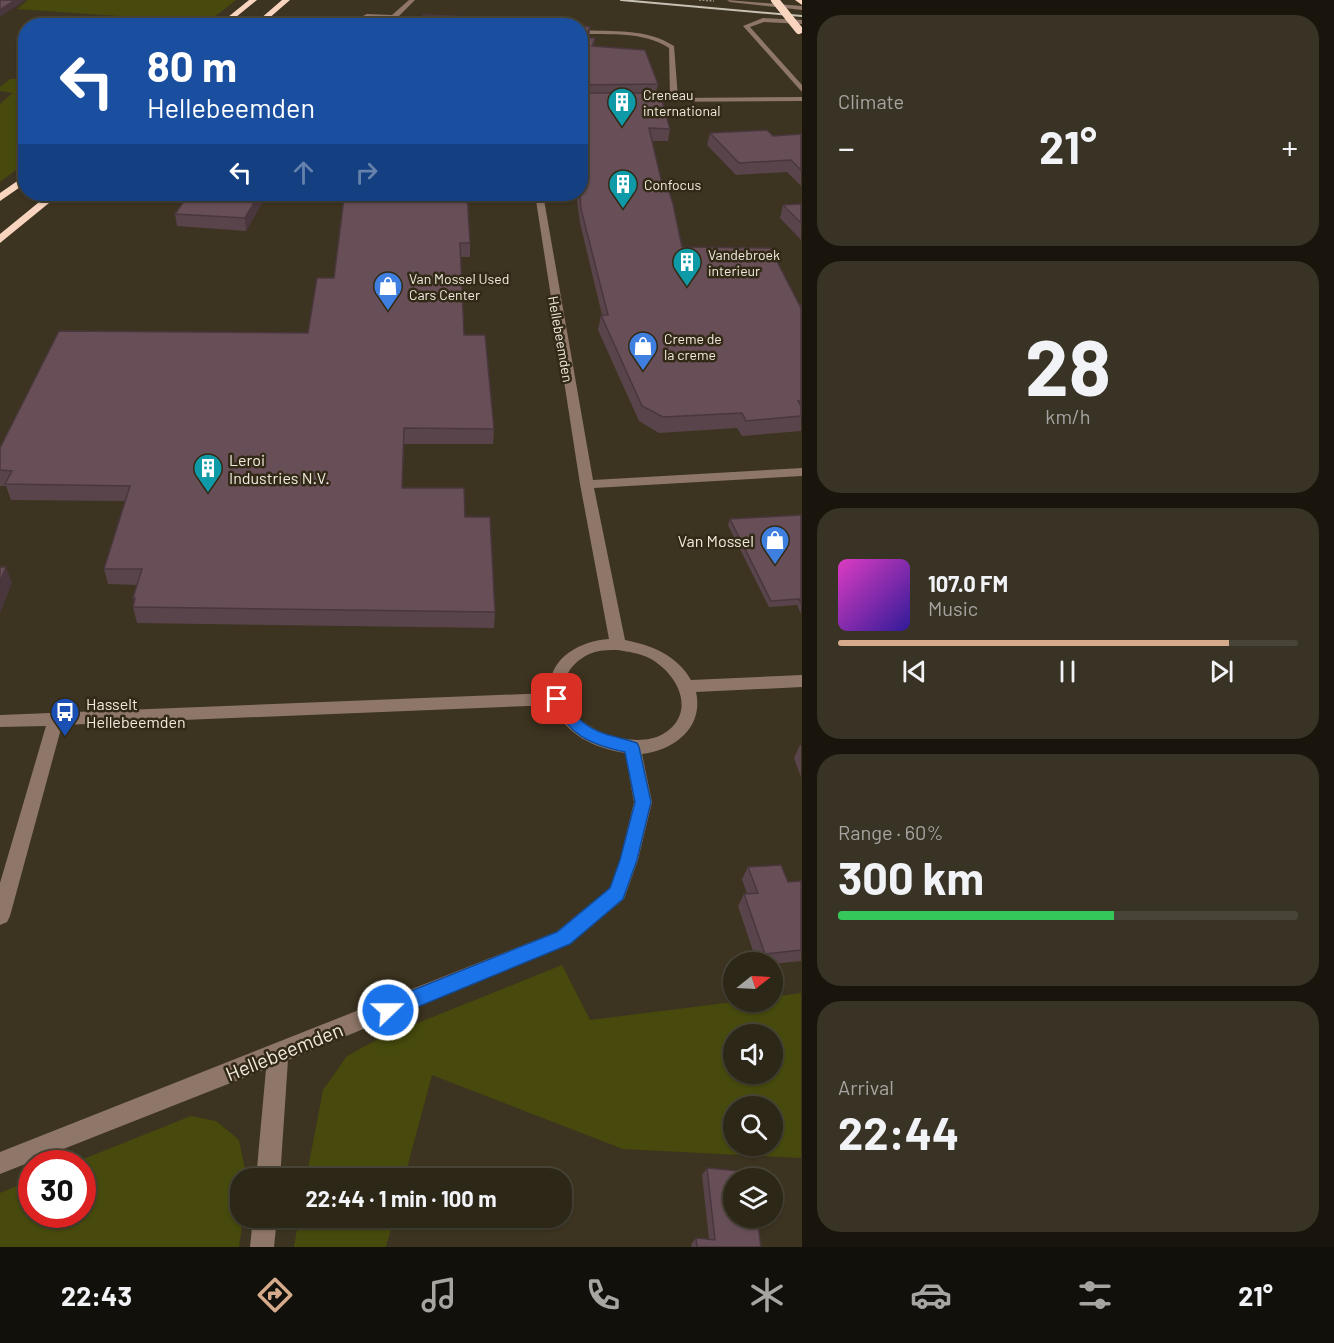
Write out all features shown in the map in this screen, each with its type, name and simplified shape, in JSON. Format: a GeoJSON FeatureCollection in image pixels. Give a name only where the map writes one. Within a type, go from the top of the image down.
{"type":"FeatureCollection","features":[{"type":"Feature","properties":{"kind":"highway"},"geometry":{"type":"LineString","coordinates":[[230,18],[253,0]]}},
{"type":"Feature","properties":{"kind":"highway"},"geometry":{"type":"LineString","coordinates":[[265,18],[286,0]]}},
{"type":"Feature","properties":{"kind":"highway"},"geometry":{"type":"LineString","coordinates":[[775,0],[800,28]]}},
{"type":"Feature","properties":{"kind":"highway"},"geometry":{"type":"LineString","coordinates":[[0,198],[18,184]]}},
{"type":"Feature","properties":{"kind":"highway"},"geometry":{"type":"LineString","coordinates":[[0,240],[47,201]]}},
{"type":"Feature","properties":{"kind":"street"},"geometry":{"type":"LineString","coordinates":[[395,16],[412,0]]}},
{"type":"Feature","properties":{"kind":"street"},"geometry":{"type":"LineString","coordinates":[[731,0],[800,3]]}},
{"type":"Feature","properties":{"kind":"street"},"geometry":{"type":"LineString","coordinates":[[363,18],[395,16],[409,18]]}},
{"type":"Feature","properties":{"kind":"street"},"geometry":{"type":"LineString","coordinates":[[800,28],[763,20],[746,26],[801,90]]}},
{"type":"Feature","properties":{"kind":"street"},"geometry":{"type":"LineString","coordinates":[[588,33],[654,37],[666,42],[672,47],[674,99]]}},
{"type":"Feature","properties":{"kind":"street"},"geometry":{"type":"LineString","coordinates":[[634,100],[801,99]]}},
{"type":"Feature","properties":{"kind":"street","name":"Hellebeemden"},"geometry":{"type":"LineString","coordinates":[[540,201],[586,484],[618,644]]}},
{"type":"Feature","properties":{"kind":"street"},"geometry":{"type":"LineString","coordinates":[[586,484],[801,472]]}},
{"type":"Feature","properties":{"kind":"street"},"geometry":{"type":"LineString","coordinates":[[618,644],[640,648],[660,657],[677,670],[688,686],[692,709],[682,729],[660,743],[632,747],[598,740],[572,723],[557,699],[557,677],[569,659],[591,647],[618,644]]}},
{"type":"Feature","properties":{"kind":"street"},"geometry":{"type":"LineString","coordinates":[[688,686],[801,681]]}},
{"type":"Feature","properties":{"kind":"street"},"geometry":{"type":"LineString","coordinates":[[0,721],[557,699]]}},
{"type":"Feature","properties":{"kind":"street"},"geometry":{"type":"LineString","coordinates":[[0,916],[56,718]]}},
{"type":"Feature","properties":{"kind":"street","name":"Hellebeemden"},"geometry":{"type":"LineString","coordinates":[[0,1163],[278,1054],[563,938],[617,893],[629,860],[643,802],[632,747]]}},
{"type":"Feature","properties":{"kind":"street"},"geometry":{"type":"LineString","coordinates":[[269,1168],[278,1054]]}},
{"type":"Feature","properties":{"kind":"street"},"geometry":{"type":"LineString","coordinates":[[262,1247],[264,1228]]}},
{"type":"Feature","properties":{"kind":"shaded area"},"geometry":{"type":"Polygon","coordinates":[[[28,0],[236,0],[213,18],[148,18],[17,9],[28,0]]]}},
{"type":"Feature","properties":{"kind":"shaded area"},"geometry":{"type":"Polygon","coordinates":[[[10,79],[18,79],[18,168],[0,182],[0,104],[13,93],[0,91],[0,87],[10,79]]]}},
{"type":"Feature","properties":{"kind":"shaded area"},"geometry":{"type":"Polygon","coordinates":[[[562,965],[590,1020],[723,1003],[723,1012],[783,1012],[783,996],[801,993],[801,1158],[761,1156],[783,1156],[783,1096],[723,1096],[723,1154],[623,1149],[432,1075],[407,1168],[308,1168],[323,1090],[347,1056],[378,1039],[562,965]]]}},
{"type":"Feature","properties":{"kind":"shaded area"},"geometry":{"type":"Polygon","coordinates":[[[191,1116],[216,1121],[239,1140],[245,1168],[230,1168],[230,1228],[242,1228],[239,1247],[0,1247],[0,1193],[18,1185],[18,1228],[96,1228],[96,1154],[191,1116]]]}},
{"type":"Feature","properties":{"kind":"shaded area"},"geometry":{"type":"Polygon","coordinates":[[[297,1228],[391,1228],[386,1247],[294,1247],[297,1228]]]}},
{"type":"Feature","properties":{"kind":"building"},"geometry":{"type":"Polygon","coordinates":[[[0,0],[15,0],[0,10],[0,0]]]}},
{"type":"Feature","properties":{"kind":"building"},"geometry":{"type":"Polygon","coordinates":[[[423,15],[492,18],[424,18],[423,15]]]}},
{"type":"Feature","properties":{"kind":"building"},"geometry":{"type":"Polygon","coordinates":[[[588,38],[595,38],[592,46],[645,50],[658,84],[588,85],[588,38]]]}},
{"type":"Feature","properties":{"kind":"building"},"geometry":{"type":"Polygon","coordinates":[[[588,93],[660,93],[670,129],[649,128],[663,188],[668,188],[673,204],[682,247],[770,248],[801,305],[801,401],[798,401],[801,406],[801,416],[746,421],[742,413],[663,417],[642,406],[601,315],[608,315],[580,201],[588,201],[588,93]]]}},
{"type":"Feature","properties":{"kind":"building"},"geometry":{"type":"Polygon","coordinates":[[[767,130],[773,136],[801,134],[801,170],[791,160],[739,163],[710,133],[767,130]]]}},
{"type":"Feature","properties":{"kind":"building"},"geometry":{"type":"Polygon","coordinates":[[[184,201],[255,201],[245,218],[175,214],[184,201]]]}},
{"type":"Feature","properties":{"kind":"building","name":"Leroi Industries N.V."},"geometry":{"type":"Polygon","coordinates":[[[344,201],[467,201],[470,243],[460,243],[464,335],[485,335],[494,429],[404,428],[402,488],[464,488],[465,517],[490,517],[495,612],[133,607],[135,598],[133,598],[142,569],[104,569],[130,486],[5,484],[12,471],[0,470],[0,448],[59,331],[308,333],[317,278],[334,278],[344,201]]]}},
{"type":"Feature","properties":{"kind":"building"},"geometry":{"type":"Polygon","coordinates":[[[801,204],[801,223],[783,205],[801,204]]]}},
{"type":"Feature","properties":{"kind":"building","name":"Van Mossel"},"geometry":{"type":"Polygon","coordinates":[[[801,515],[801,604],[799,599],[771,601],[730,519],[801,515]]]}},
{"type":"Feature","properties":{"kind":"building"},"geometry":{"type":"Polygon","coordinates":[[[0,567],[6,567],[0,582],[0,567]]]}},
{"type":"Feature","properties":{"kind":"building"},"geometry":{"type":"Polygon","coordinates":[[[781,865],[788,882],[801,881],[801,950],[764,952],[744,894],[758,893],[748,867],[781,865]]]}},
{"type":"Feature","properties":{"kind":"building"},"geometry":{"type":"Polygon","coordinates":[[[707,1168],[723,1169],[723,1228],[758,1228],[761,1247],[697,1247],[696,1238],[715,1240],[707,1168]]]}},
{"type":"Feature","properties":{"kind":"railway"},"geometry":{"type":"LineString","coordinates":[[621,0],[802,16]]}},
{"type":"Feature","properties":{"kind":"place","name":"Creneau international"},"geometry":{"type":"Point","coordinates":[622,128]}},
{"type":"Feature","properties":{"kind":"place","name":"Confocus"},"geometry":{"type":"Point","coordinates":[623,210]}},
{"type":"Feature","properties":{"kind":"place","name":"Vandebroek interieur"},"geometry":{"type":"Point","coordinates":[687,288]}},
{"type":"Feature","properties":{"kind":"place","name":"Van Mossel Used Cars Center"},"geometry":{"type":"Point","coordinates":[388,312]}},
{"type":"Feature","properties":{"kind":"place","name":"Creme de la creme"},"geometry":{"type":"Point","coordinates":[643,372]}},
{"type":"Feature","properties":{"kind":"place","name":"Leroi Industries N.V."},"geometry":{"type":"Point","coordinates":[208,494]}},
{"type":"Feature","properties":{"kind":"place","name":"Van Mossel"},"geometry":{"type":"Point","coordinates":[775,566]}},
{"type":"Feature","properties":{"kind":"place","name":"Hasselt Hellebeemden"},"geometry":{"type":"Point","coordinates":[65,738]}},
{"type":"Feature","properties":{"kind":"route"},"geometry":{"type":"LineString","coordinates":[[388,1010],[563,938],[617,893],[629,860],[643,802],[632,747],[598,740],[572,723],[557,699]]}}]}
